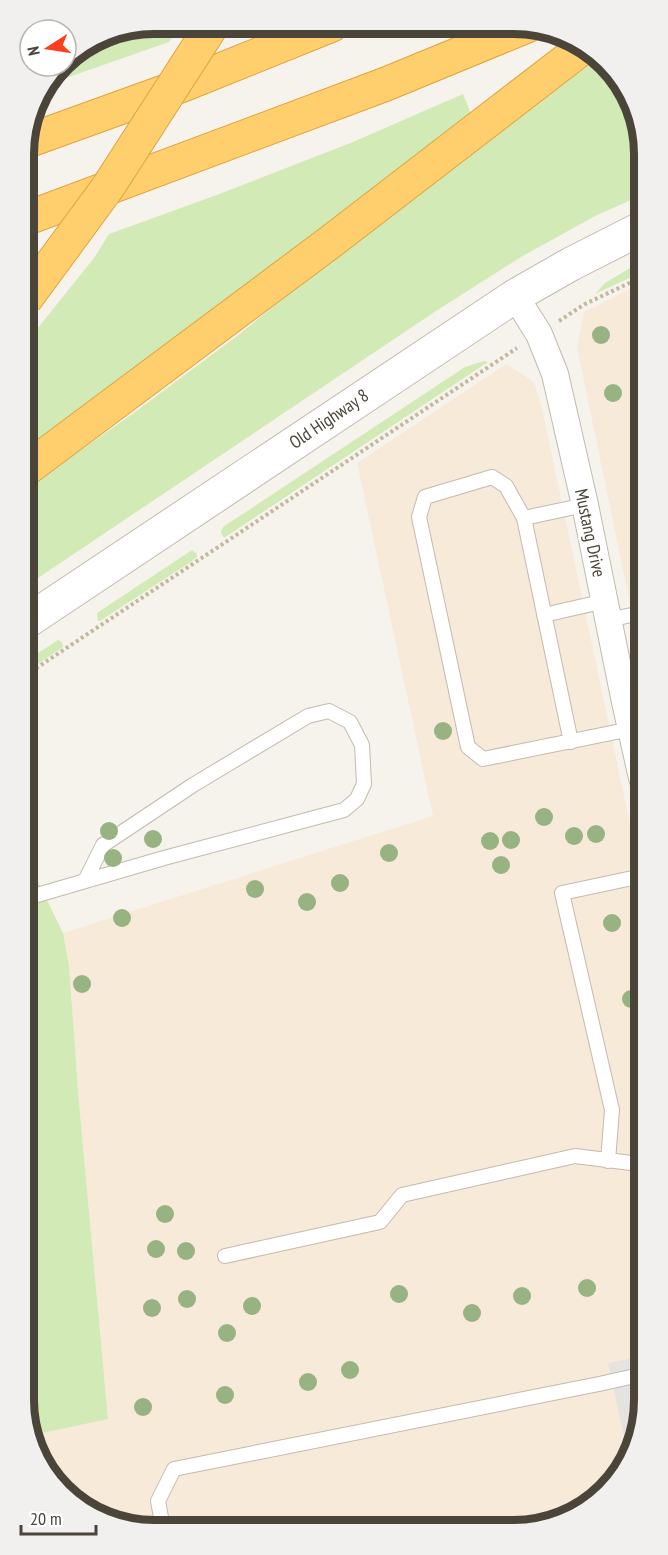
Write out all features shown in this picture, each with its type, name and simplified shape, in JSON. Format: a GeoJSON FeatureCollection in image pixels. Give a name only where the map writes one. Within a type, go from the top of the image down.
{"type":"FeatureCollection","features":[{"type":"Feature","properties":{"kind":"highway"},"geometry":{"type":"LineString","coordinates":[[35,287],[108,187],[207,34]]}},
{"type":"Feature","properties":{"kind":"highway"},"geometry":{"type":"LineString","coordinates":[[36,138],[183,85],[310,34]]}},
{"type":"Feature","properties":{"kind":"highway"},"geometry":{"type":"LineString","coordinates":[[35,215],[386,84],[510,34]]}},
{"type":"Feature","properties":{"kind":"highway"},"geometry":{"type":"LineString","coordinates":[[35,463],[329,243],[576,53]]}},
{"type":"Feature","properties":{"kind":"street","name":"Old Highway 8"},"geometry":{"type":"LineString","coordinates":[[35,616],[515,296],[634,232]]}},
{"type":"Feature","properties":{"kind":"street","name":"Mustang Drive"},"geometry":{"type":"LineString","coordinates":[[515,296],[539,334],[555,374],[607,611],[633,701],[631,729],[634,740]]}},
{"type":"Feature","properties":{"kind":"lane"},"geometry":{"type":"LineString","coordinates":[[571,742],[524,518],[506,486],[492,477],[425,497],[419,517],[468,747],[483,759],[571,742],[631,729]]}},
{"type":"Feature","properties":{"kind":"lane"},"geometry":{"type":"LineString","coordinates":[[524,518],[585,506]]}},
{"type":"Feature","properties":{"kind":"lane"},"geometry":{"type":"LineString","coordinates":[[544,615],[607,611],[634,613]]}},
{"type":"Feature","properties":{"kind":"lane"},"geometry":{"type":"LineString","coordinates":[[34,895],[344,810],[357,799],[364,784],[362,746],[350,722],[329,711],[308,716],[193,785],[102,845],[85,881]]}},
{"type":"Feature","properties":{"kind":"lane"},"geometry":{"type":"LineString","coordinates":[[608,1161],[612,1110],[562,893],[633,878]]}},
{"type":"Feature","properties":{"kind":"lane"},"geometry":{"type":"LineString","coordinates":[[225,1256],[380,1222],[402,1195],[574,1156],[633,1163]]}},
{"type":"Feature","properties":{"kind":"lane"},"geometry":{"type":"LineString","coordinates":[[162,1520],[158,1501],[174,1469],[633,1376]]}},
{"type":"Feature","properties":{"kind":"path"},"geometry":{"type":"LineString","coordinates":[[585,304],[634,281]]}},
{"type":"Feature","properties":{"kind":"path"},"geometry":{"type":"LineString","coordinates":[[35,669],[498,360]]}},
{"type":"Feature","properties":{"kind":"shaded area"},"geometry":{"type":"Polygon","coordinates":[[[634,287],[634,621],[577,347],[584,312],[634,287]]]}},
{"type":"Feature","properties":{"kind":"shaded area"},"geometry":{"type":"Polygon","coordinates":[[[506,364],[534,383],[541,404],[633,841],[633,1409],[631,1424],[621,1454],[609,1474],[593,1491],[580,1500],[567,1508],[545,1516],[514,1520],[154,1520],[131,1518],[101,1508],[75,1491],[59,1474],[40,1434],[108,1419],[69,966],[63,933],[433,816],[357,463],[506,364]]]}},
{"type":"Feature","properties":{"kind":"shaded area"},"geometry":{"type":"Polygon","coordinates":[[[633,1358],[633,1409],[625,1443],[608,1363],[633,1358]]]}},
{"type":"Feature","properties":{"kind":"green space"},"geometry":{"type":"Polygon","coordinates":[[[174,34],[169,42],[78,74],[78,62],[101,47],[139,36],[174,34]]]}},
{"type":"Feature","properties":{"kind":"green space"},"geometry":{"type":"Polygon","coordinates":[[[593,64],[609,81],[617,94],[629,123],[634,154],[634,199],[595,216],[521,257],[436,311],[35,580],[35,482],[131,415],[237,336],[522,109],[593,64]]]}},
{"type":"Feature","properties":{"kind":"green space"},"geometry":{"type":"Polygon","coordinates":[[[463,94],[472,116],[35,450],[35,332],[94,258],[109,234],[353,142],[463,94]]]}},
{"type":"Feature","properties":{"kind":"green space"},"geometry":{"type":"Polygon","coordinates":[[[634,266],[634,276],[595,294],[605,283],[634,266]]]}},
{"type":"Feature","properties":{"kind":"green space"},"geometry":{"type":"Polygon","coordinates":[[[484,361],[488,362],[224,538],[221,533],[223,527],[465,367],[484,361]]]}},
{"type":"Feature","properties":{"kind":"green space"},"geometry":{"type":"Polygon","coordinates":[[[192,550],[197,557],[192,561],[98,621],[97,613],[192,550]]]}},
{"type":"Feature","properties":{"kind":"green space"},"geometry":{"type":"Polygon","coordinates":[[[58,640],[62,642],[63,647],[35,666],[35,655],[58,640]]]}},
{"type":"Feature","properties":{"kind":"green space"},"geometry":{"type":"Polygon","coordinates":[[[34,874],[63,933],[69,966],[108,1419],[40,1434],[36,1416],[34,1401],[34,874]]]}}]}
